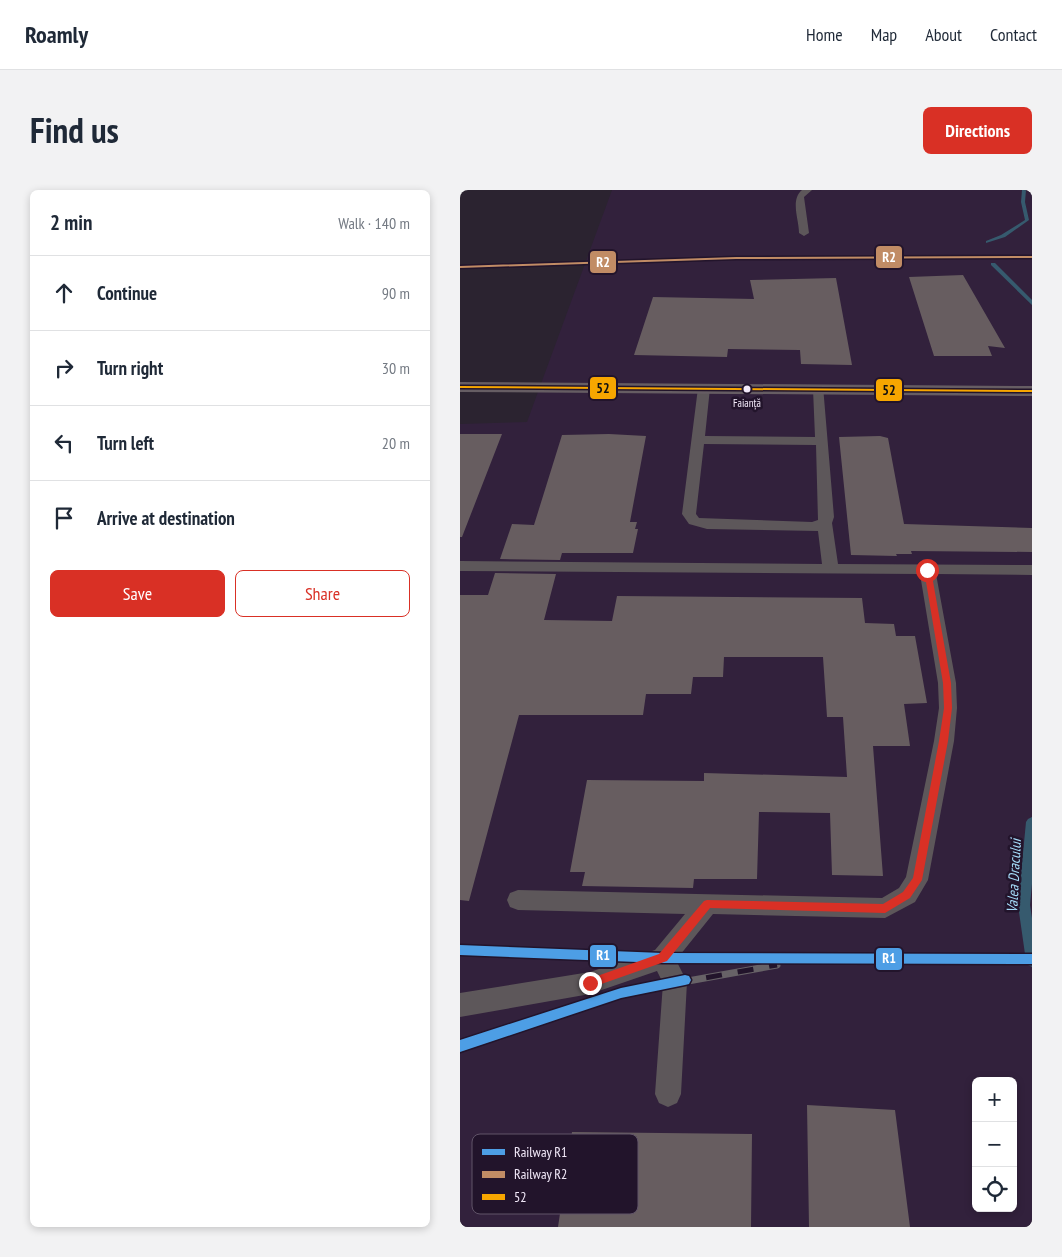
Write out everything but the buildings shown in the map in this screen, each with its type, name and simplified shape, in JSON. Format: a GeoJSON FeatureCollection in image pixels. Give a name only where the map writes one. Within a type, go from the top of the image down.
{"type":"FeatureCollection","features":[{"type":"Feature","properties":{"kind":"highway"},"geometry":{"type":"LineString","coordinates":[[460,387],[1032,391]]}},
{"type":"Feature","properties":{"kind":"lane"},"geometry":{"type":"LineString","coordinates":[[804,233],[804,219],[800,199],[802,194],[808,190]]}},
{"type":"Feature","properties":{"kind":"lane"},"geometry":{"type":"LineString","coordinates":[[704,388],[699,440],[688,514],[694,521],[706,524],[814,527],[824,523]]}},
{"type":"Feature","properties":{"kind":"lane"},"geometry":{"type":"LineString","coordinates":[[819,390],[827,517],[824,523],[831,569]]}},
{"type":"Feature","properties":{"kind":"lane"},"geometry":{"type":"LineString","coordinates":[[699,440],[821,441]]}},
{"type":"Feature","properties":{"kind":"lane"},"geometry":{"type":"LineString","coordinates":[[460,566],[1032,570]]}},
{"type":"Feature","properties":{"kind":"lane"},"geometry":{"type":"LineString","coordinates":[[518,900],[885,908],[907,895],[917,880],[944,741],[948,708],[947,683],[927,570]]}},
{"type":"Feature","properties":{"kind":"lane"},"geometry":{"type":"LineString","coordinates":[[460,1005],[590,983],[663,958],[707,904]]}},
{"type":"Feature","properties":{"kind":"lane"},"geometry":{"type":"LineString","coordinates":[[663,958],[675,982],[668,1094]]}},
{"type":"Feature","properties":{"kind":"shaded area"},"geometry":{"type":"Polygon","coordinates":[[[612,190],[1032,190],[1032,1227],[460,1227],[460,424],[527,422],[612,190]]]}},
{"type":"Feature","properties":{"kind":"waterway","name":"Valea Dracului"},"geometry":{"type":"LineString","coordinates":[[988,242],[1003,236],[1027,220],[1023,202],[1024,190]]}},
{"type":"Feature","properties":{"kind":"waterway","name":"Valea Dracului"},"geometry":{"type":"LineString","coordinates":[[993,264],[1032,303]]}},
{"type":"Feature","properties":{"kind":"waterway","name":"Valea Dracului"},"geometry":{"type":"LineString","coordinates":[[1032,822],[1024,905],[1032,961]]}},
{"type":"Feature","properties":{"kind":"railway"},"geometry":{"type":"LineString","coordinates":[[460,950],[663,958],[1032,959]]}},
{"type":"Feature","properties":{"kind":"railway"},"geometry":{"type":"LineString","coordinates":[[460,1046],[621,993],[777,965]]}},
{"type":"Feature","properties":{"kind":"rail line","name":"R2"},"geometry":{"type":"LineString","coordinates":[[460,267],[736,258],[1032,257]]}},
{"type":"Feature","properties":{"kind":"rail line","name":"R1"},"geometry":{"type":"LineString","coordinates":[[460,950],[663,958],[1032,959]]}},
{"type":"Feature","properties":{"kind":"rail line","name":"R1"},"geometry":{"type":"LineString","coordinates":[[460,1046],[621,993],[685,980]]}},
{"type":"Feature","properties":{"kind":"transit line","name":"52"},"geometry":{"type":"LineString","coordinates":[[460,387],[1032,391]]}},
{"type":"Feature","properties":{"kind":"place","name":"Faianță"},"geometry":{"type":"Point","coordinates":[747,389]}},
{"type":"Feature","properties":{"kind":"route"},"geometry":{"type":"LineString","coordinates":[[590,983],[663,958],[707,904],[885,908],[907,895],[917,880],[944,741],[948,708],[947,683],[927,570]]}}]}
